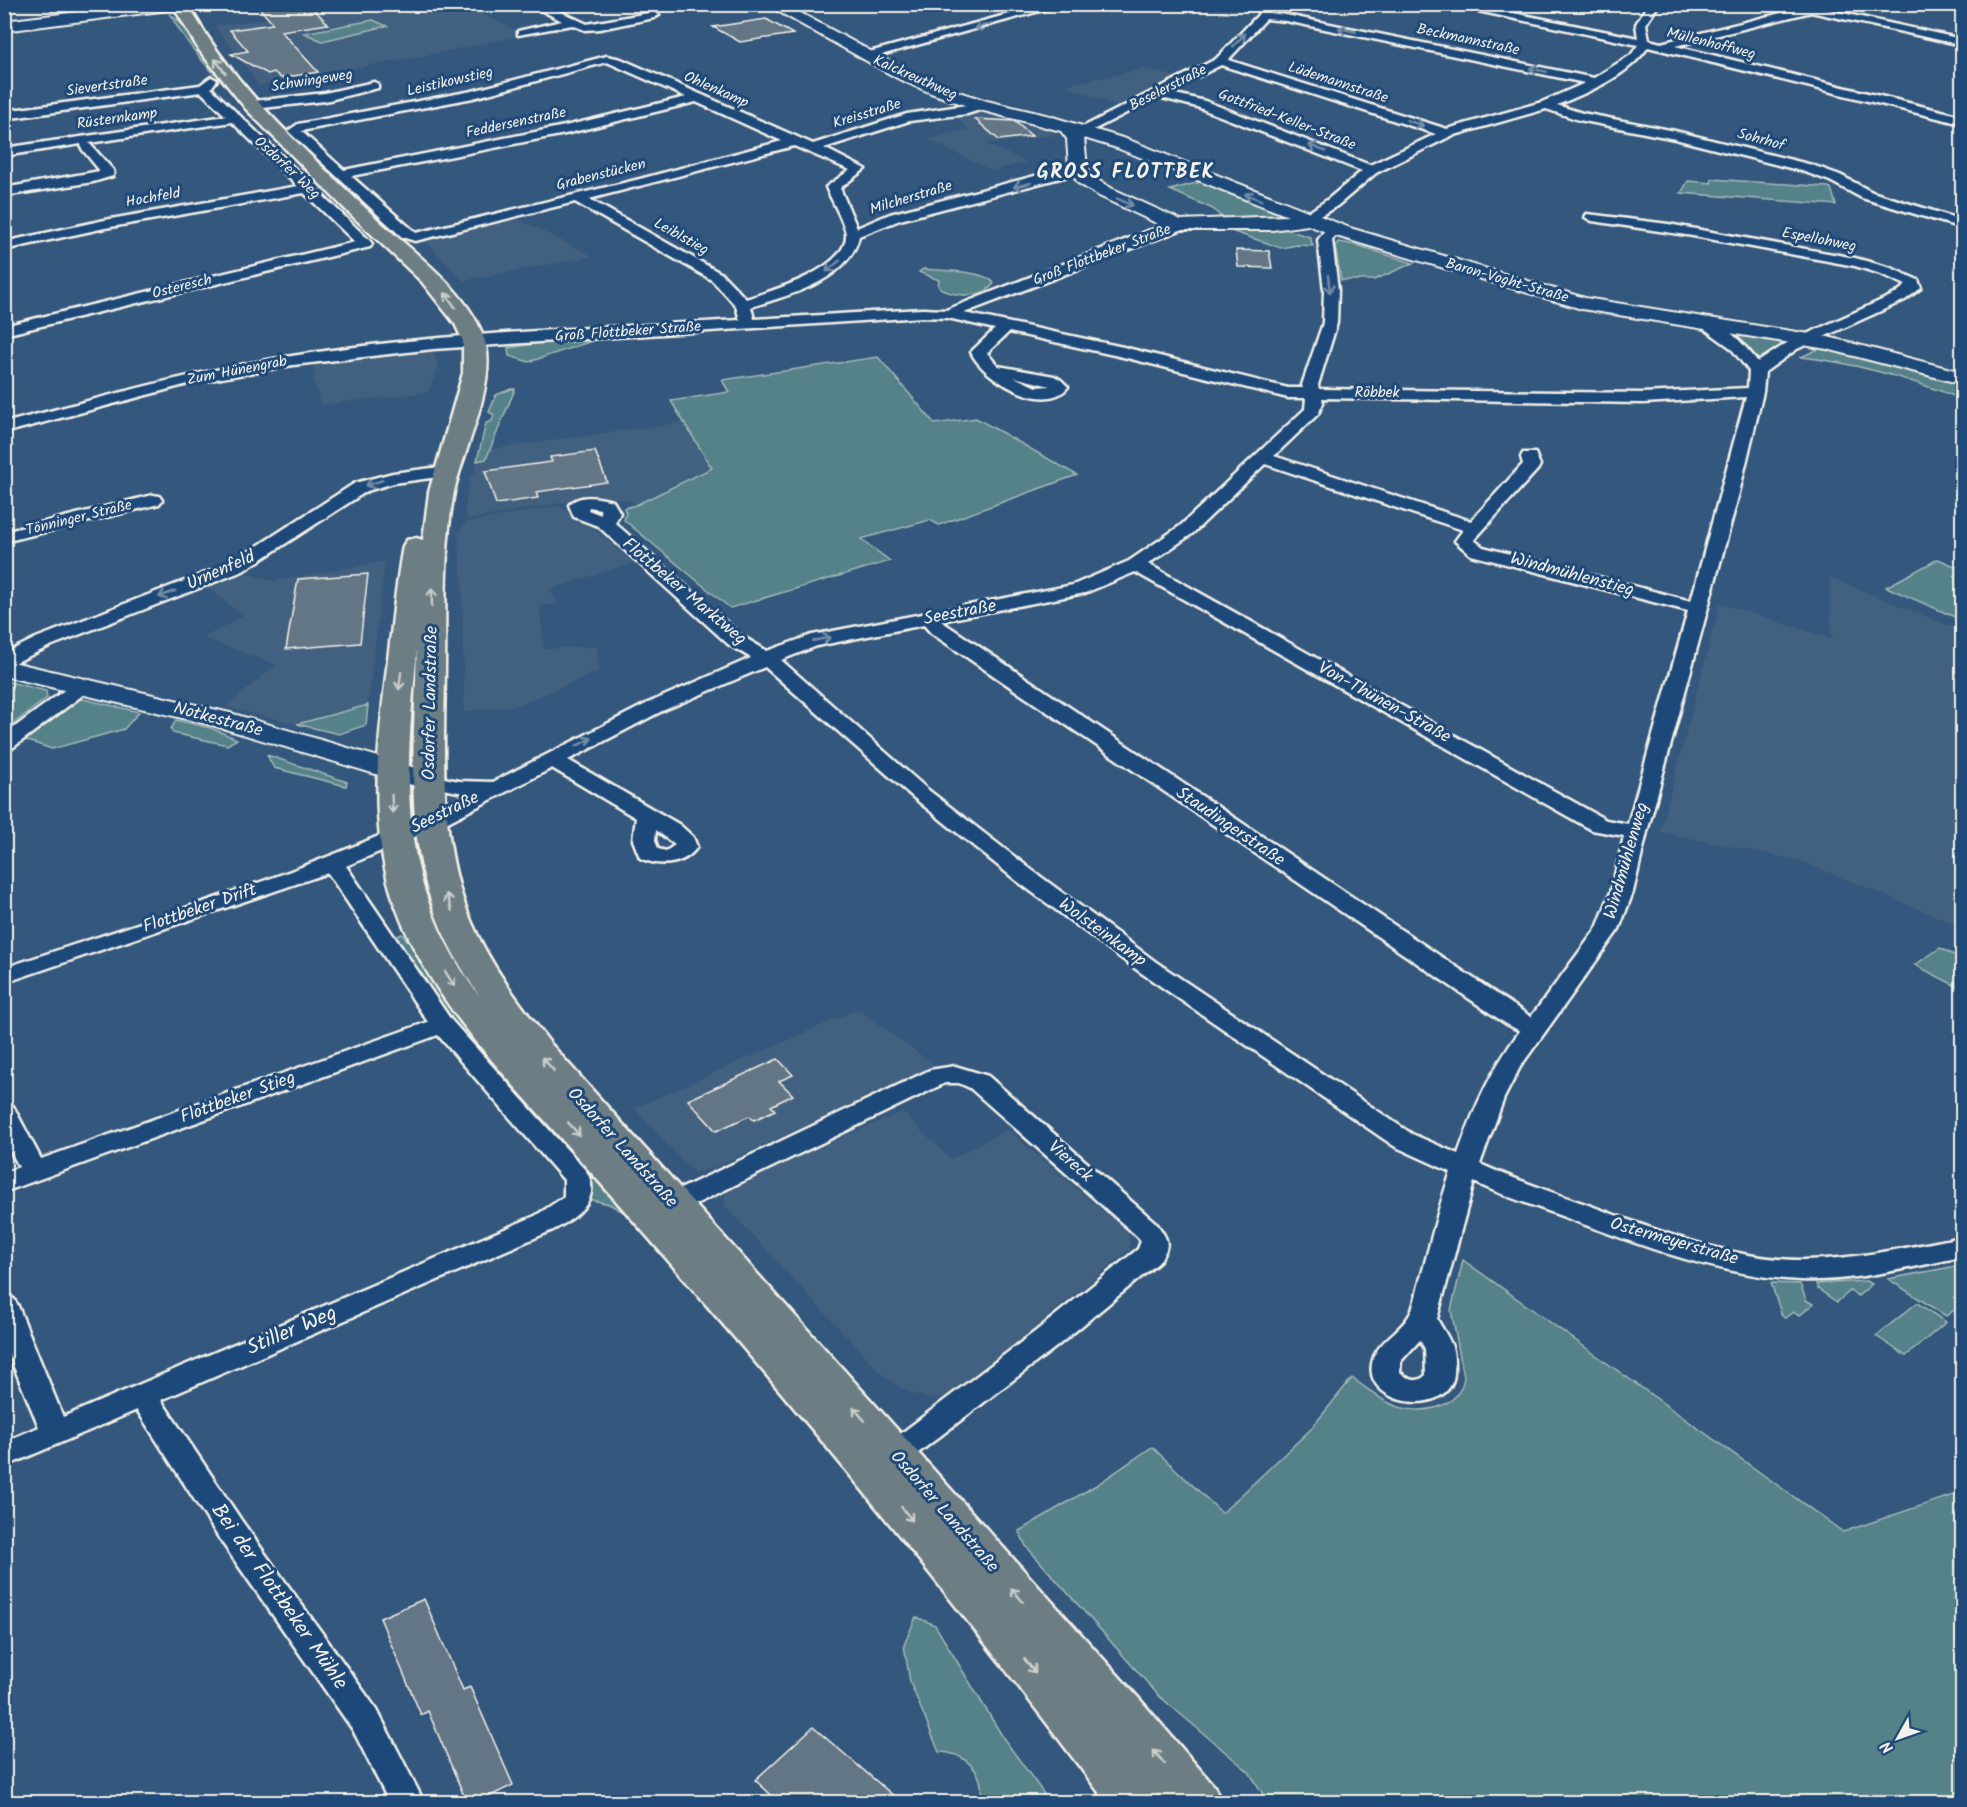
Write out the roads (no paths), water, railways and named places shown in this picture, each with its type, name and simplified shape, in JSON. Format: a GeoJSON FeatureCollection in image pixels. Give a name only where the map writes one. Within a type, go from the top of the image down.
{"type":"FeatureCollection","features":[{"type":"Feature","properties":{"kind":"main road","name":"Osdorfer Weg"},"geometry":{"type":"LineString","coordinates":[[182,5],[189,23],[208,50],[266,121],[410,251],[423,288],[464,342]]}},
{"type":"Feature","properties":{"kind":"main road","name":"Osdorfer Weg"},"geometry":{"type":"LineString","coordinates":[[193,59],[208,84],[248,112],[266,121]]}},
{"type":"Feature","properties":{"kind":"main road","name":"Osdorfer Landstraße"},"geometry":{"type":"LineString","coordinates":[[661,1209],[513,1061],[469,1007],[437,959],[407,891],[395,838],[391,771],[410,574],[464,342],[477,354],[475,374],[447,469],[432,562],[429,781],[432,821],[448,901],[468,951],[493,992],[537,1051],[787,1369],[884,1463],[1125,1717],[1196,1803]]}},
{"type":"Feature","properties":{"kind":"main road","name":"Osdorfer Landstraße"},"geometry":{"type":"LineString","coordinates":[[884,1463],[1136,1803]]}},
{"type":"Feature","properties":{"kind":"street"},"geometry":{"type":"LineString","coordinates":[[4,19],[131,4]]}},
{"type":"Feature","properties":{"kind":"street"},"geometry":{"type":"LineString","coordinates":[[534,4],[585,27],[600,27],[654,15]]}},
{"type":"Feature","properties":{"kind":"street","name":"Kalckreuthweg"},"geometry":{"type":"LineString","coordinates":[[772,4],[919,83],[1075,134]]}},
{"type":"Feature","properties":{"kind":"street"},"geometry":{"type":"LineString","coordinates":[[866,56],[1060,4]]}},
{"type":"Feature","properties":{"kind":"street","name":"Müllenhoffweg"},"geometry":{"type":"LineString","coordinates":[[1450,4],[1660,46],[1962,120]]}},
{"type":"Feature","properties":{"kind":"street"},"geometry":{"type":"LineString","coordinates":[[1644,44],[1641,24],[1654,4]]}},
{"type":"Feature","properties":{"kind":"street"},"geometry":{"type":"LineString","coordinates":[[1660,46],[1832,4]]}},
{"type":"Feature","properties":{"kind":"street"},"geometry":{"type":"LineString","coordinates":[[4,26],[161,11],[182,5]]}},
{"type":"Feature","properties":{"kind":"street"},"geometry":{"type":"LineString","coordinates":[[1811,9],[1962,42]]}},
{"type":"Feature","properties":{"kind":"street","name":"Beselerstraße"},"geometry":{"type":"LineString","coordinates":[[1075,134],[1220,62],[1266,10]]}},
{"type":"Feature","properties":{"kind":"street","name":"Beckmannstraße"},"geometry":{"type":"LineString","coordinates":[[1266,10],[1286,18],[1596,82]]}},
{"type":"Feature","properties":{"kind":"street"},"geometry":{"type":"LineString","coordinates":[[522,33],[572,22]]}},
{"type":"Feature","properties":{"kind":"street","name":"Groß Flottbeker Straße"},"geometry":{"type":"LineString","coordinates":[[464,342],[922,313],[948,314],[1155,232],[1178,226],[1281,223],[1308,219],[1332,203],[1371,170],[1448,134],[1546,105],[1596,82],[1635,57],[1644,44]]}},
{"type":"Feature","properties":{"kind":"street","name":"Ohlenkamp"},"geometry":{"type":"LineString","coordinates":[[608,60],[617,61],[794,142],[813,148]]}},
{"type":"Feature","properties":{"kind":"street","name":"Leistikowstieg"},"geometry":{"type":"LineString","coordinates":[[298,128],[462,96],[608,60]]}},
{"type":"Feature","properties":{"kind":"street","name":"Lüdemannstraße"},"geometry":{"type":"LineString","coordinates":[[1220,62],[1448,134]]}},
{"type":"Feature","properties":{"kind":"street","name":"Sievertstraße"},"geometry":{"type":"LineString","coordinates":[[4,116],[60,112],[208,84]]}},
{"type":"Feature","properties":{"kind":"street","name":"Osdorfer Weg"},"geometry":{"type":"LineString","coordinates":[[208,84],[234,118],[365,242],[359,246]]}},
{"type":"Feature","properties":{"kind":"street","name":"Schwingeweg"},"geometry":{"type":"LineString","coordinates":[[254,105],[325,97],[374,86]]}},
{"type":"Feature","properties":{"kind":"street","name":"Gottfried-Keller-Straße"},"geometry":{"type":"LineString","coordinates":[[1156,93],[1201,104],[1371,170]]}},
{"type":"Feature","properties":{"kind":"street","name":"Feddersenstraße"},"geometry":{"type":"LineString","coordinates":[[341,174],[565,130],[697,98]]}},
{"type":"Feature","properties":{"kind":"street","name":"Kreisstraße"},"geometry":{"type":"LineString","coordinates":[[813,148],[907,118],[962,111],[982,105]]}},
{"type":"Feature","properties":{"kind":"street","name":"Sohrhof"},"geometry":{"type":"LineString","coordinates":[[1546,105],[1591,118],[1675,135],[1806,168],[1835,178],[1867,195],[1962,224]]}},
{"type":"Feature","properties":{"kind":"street","name":"Rüsternkamp"},"geometry":{"type":"LineString","coordinates":[[4,152],[234,118]]}},
{"type":"Feature","properties":{"kind":"street","name":"Osdorfer Weg"},"geometry":{"type":"LineString","coordinates":[[298,128],[294,131],[407,234],[410,251]]}},
{"type":"Feature","properties":{"kind":"street"},"geometry":{"type":"LineString","coordinates":[[1075,134],[1078,169],[1084,178],[1105,192],[1178,226]]}},
{"type":"Feature","properties":{"kind":"street","name":"Baron-Voght-Straße"},"geometry":{"type":"LineString","coordinates":[[1075,134],[1107,139],[1334,229],[1572,300],[1639,314],[1805,339],[1872,353],[1962,378]]}},
{"type":"Feature","properties":{"kind":"street"},"geometry":{"type":"LineString","coordinates":[[4,192],[93,178],[108,173],[82,141]]}},
{"type":"Feature","properties":{"kind":"street","name":"Grabenstücken"},"geometry":{"type":"LineString","coordinates":[[410,251],[577,198],[794,142]]}},
{"type":"Feature","properties":{"kind":"street","name":"Kreisstraße"},"geometry":{"type":"LineString","coordinates":[[813,148],[859,169],[833,187],[853,234]]}},
{"type":"Feature","properties":{"kind":"street","name":"Milcherstraße"},"geometry":{"type":"LineString","coordinates":[[743,305],[816,278],[850,250],[853,234],[895,217],[1078,169]]}},
{"type":"Feature","properties":{"kind":"street","name":"Hochfeld"},"geometry":{"type":"LineString","coordinates":[[4,246],[105,224],[308,188]]}},
{"type":"Feature","properties":{"kind":"street","name":"Leiblstieg"},"geometry":{"type":"LineString","coordinates":[[577,198],[717,277],[743,305],[749,324]]}},
{"type":"Feature","properties":{"kind":"street","name":"Espellohweg"},"geometry":{"type":"LineString","coordinates":[[1592,217],[1650,224],[1825,257],[1889,273],[1914,285],[1913,289],[1900,297],[1805,339]]}},
{"type":"Feature","properties":{"kind":"street","name":"Seestraße"},"geometry":{"type":"LineString","coordinates":[[395,838],[674,698],[766,658],[812,641],[1079,589],[1135,566],[1186,530],[1312,411],[1315,404],[1310,385],[1330,323],[1331,290],[1325,240],[1334,229]]}},
{"type":"Feature","properties":{"kind":"street","name":"Osteresch"},"geometry":{"type":"LineString","coordinates":[[4,331],[258,268],[359,246]]}},
{"type":"Feature","properties":{"kind":"street","name":"Röbbek"},"geometry":{"type":"LineString","coordinates":[[948,314],[1123,352],[1288,393],[1643,398],[1755,392]]}},
{"type":"Feature","properties":{"kind":"street"},"geometry":{"type":"LineString","coordinates":[[1707,324],[1736,345],[1757,370],[1805,339]]}},
{"type":"Feature","properties":{"kind":"street"},"geometry":{"type":"LineString","coordinates":[[992,370],[981,359],[979,352],[1006,327]]}},
{"type":"Feature","properties":{"kind":"street","name":"Zum Hünengrab"},"geometry":{"type":"LineString","coordinates":[[4,428],[147,389],[229,370],[293,360],[464,342]]}},
{"type":"Feature","properties":{"kind":"street","name":"Windmühlenweg"},"geometry":{"type":"LineString","coordinates":[[1423,1319],[1465,1169],[1491,1098],[1509,1064],[1608,929],[1622,892],[1635,832],[1698,608],[1755,392],[1757,370]]}},
{"type":"Feature","properties":{"kind":"street"},"geometry":{"type":"LineString","coordinates":[[1262,458],[1474,528],[1532,465],[1529,457]]}},
{"type":"Feature","properties":{"kind":"street","name":"Urnenfeld"},"geometry":{"type":"LineString","coordinates":[[4,662],[43,642],[237,567],[361,487],[393,478],[432,473]]}},
{"type":"Feature","properties":{"kind":"street","name":"Tönninger Straße"},"geometry":{"type":"LineString","coordinates":[[4,537],[153,500]]}},
{"type":"Feature","properties":{"kind":"street","name":"Flottbeker Marktweg"},"geometry":{"type":"LineString","coordinates":[[604,522],[735,639],[766,658]]}},
{"type":"Feature","properties":{"kind":"street","name":"Windmühlenstieg"},"geometry":{"type":"LineString","coordinates":[[1474,528],[1464,541],[1476,550],[1698,608]]}},
{"type":"Feature","properties":{"kind":"street","name":"Von-Thünen-Straße"},"geometry":{"type":"LineString","coordinates":[[1135,566],[1176,586],[1600,825],[1635,832]]}},
{"type":"Feature","properties":{"kind":"street","name":"Staudingerstraße"},"geometry":{"type":"LineString","coordinates":[[929,619],[938,628],[1214,816],[1514,1018],[1536,1029]]}},
{"type":"Feature","properties":{"kind":"street","name":"Wolsteinkamp"},"geometry":{"type":"LineString","coordinates":[[766,658],[920,793],[1101,933],[1403,1140],[1465,1169]]}},
{"type":"Feature","properties":{"kind":"street","name":"Notkestraße"},"geometry":{"type":"LineString","coordinates":[[4,668],[220,719],[429,781]]}},
{"type":"Feature","properties":{"kind":"street"},"geometry":{"type":"LineString","coordinates":[[4,745],[81,687]]}},
{"type":"Feature","properties":{"kind":"street"},"geometry":{"type":"LineString","coordinates":[[552,759],[647,816]]}},
{"type":"Feature","properties":{"kind":"street","name":"Seestraße"},"geometry":{"type":"LineString","coordinates":[[429,781],[459,787],[495,788]]}},
{"type":"Feature","properties":{"kind":"street","name":"Flottbeker Drift"},"geometry":{"type":"LineString","coordinates":[[4,976],[333,864],[395,838]]}},
{"type":"Feature","properties":{"kind":"street"},"geometry":{"type":"LineString","coordinates":[[333,864],[442,1025]]}},
{"type":"Feature","properties":{"kind":"street","name":"Flottbeker Stieg"},"geometry":{"type":"LineString","coordinates":[[4,1183],[442,1025]]}},
{"type":"Feature","properties":{"kind":"street","name":"Stiller Weg"},"geometry":{"type":"LineString","coordinates":[[4,1455],[544,1223],[566,1211],[576,1201],[580,1188],[577,1177],[442,1025]]}},
{"type":"Feature","properties":{"kind":"street","name":"Viereck"},"geometry":{"type":"LineString","coordinates":[[661,1209],[898,1095],[939,1076],[953,1073],[979,1082],[1147,1230],[1154,1240],[1154,1248],[1148,1256],[1046,1339],[884,1463]]}},
{"type":"Feature","properties":{"kind":"street"},"geometry":{"type":"LineString","coordinates":[[4,1112],[34,1171]]}},
{"type":"Feature","properties":{"kind":"street","name":"Ostermeyerstraße"},"geometry":{"type":"LineString","coordinates":[[1465,1169],[1646,1237],[1704,1254],[1759,1266],[1802,1270],[1867,1265],[1962,1247]]}},
{"type":"Feature","properties":{"kind":"street"},"geometry":{"type":"LineString","coordinates":[[4,1306],[44,1408],[56,1431]]}},
{"type":"Feature","properties":{"kind":"street","name":"Bei der Flottbeker Mühle"},"geometry":{"type":"LineString","coordinates":[[143,1396],[230,1529],[365,1720],[407,1803]]}},
{"type":"Feature","properties":{"kind":"district","name":"GROSS FLOTTBEK"},"geometry":{"type":"Point","coordinates":[1126,173]}}]}
